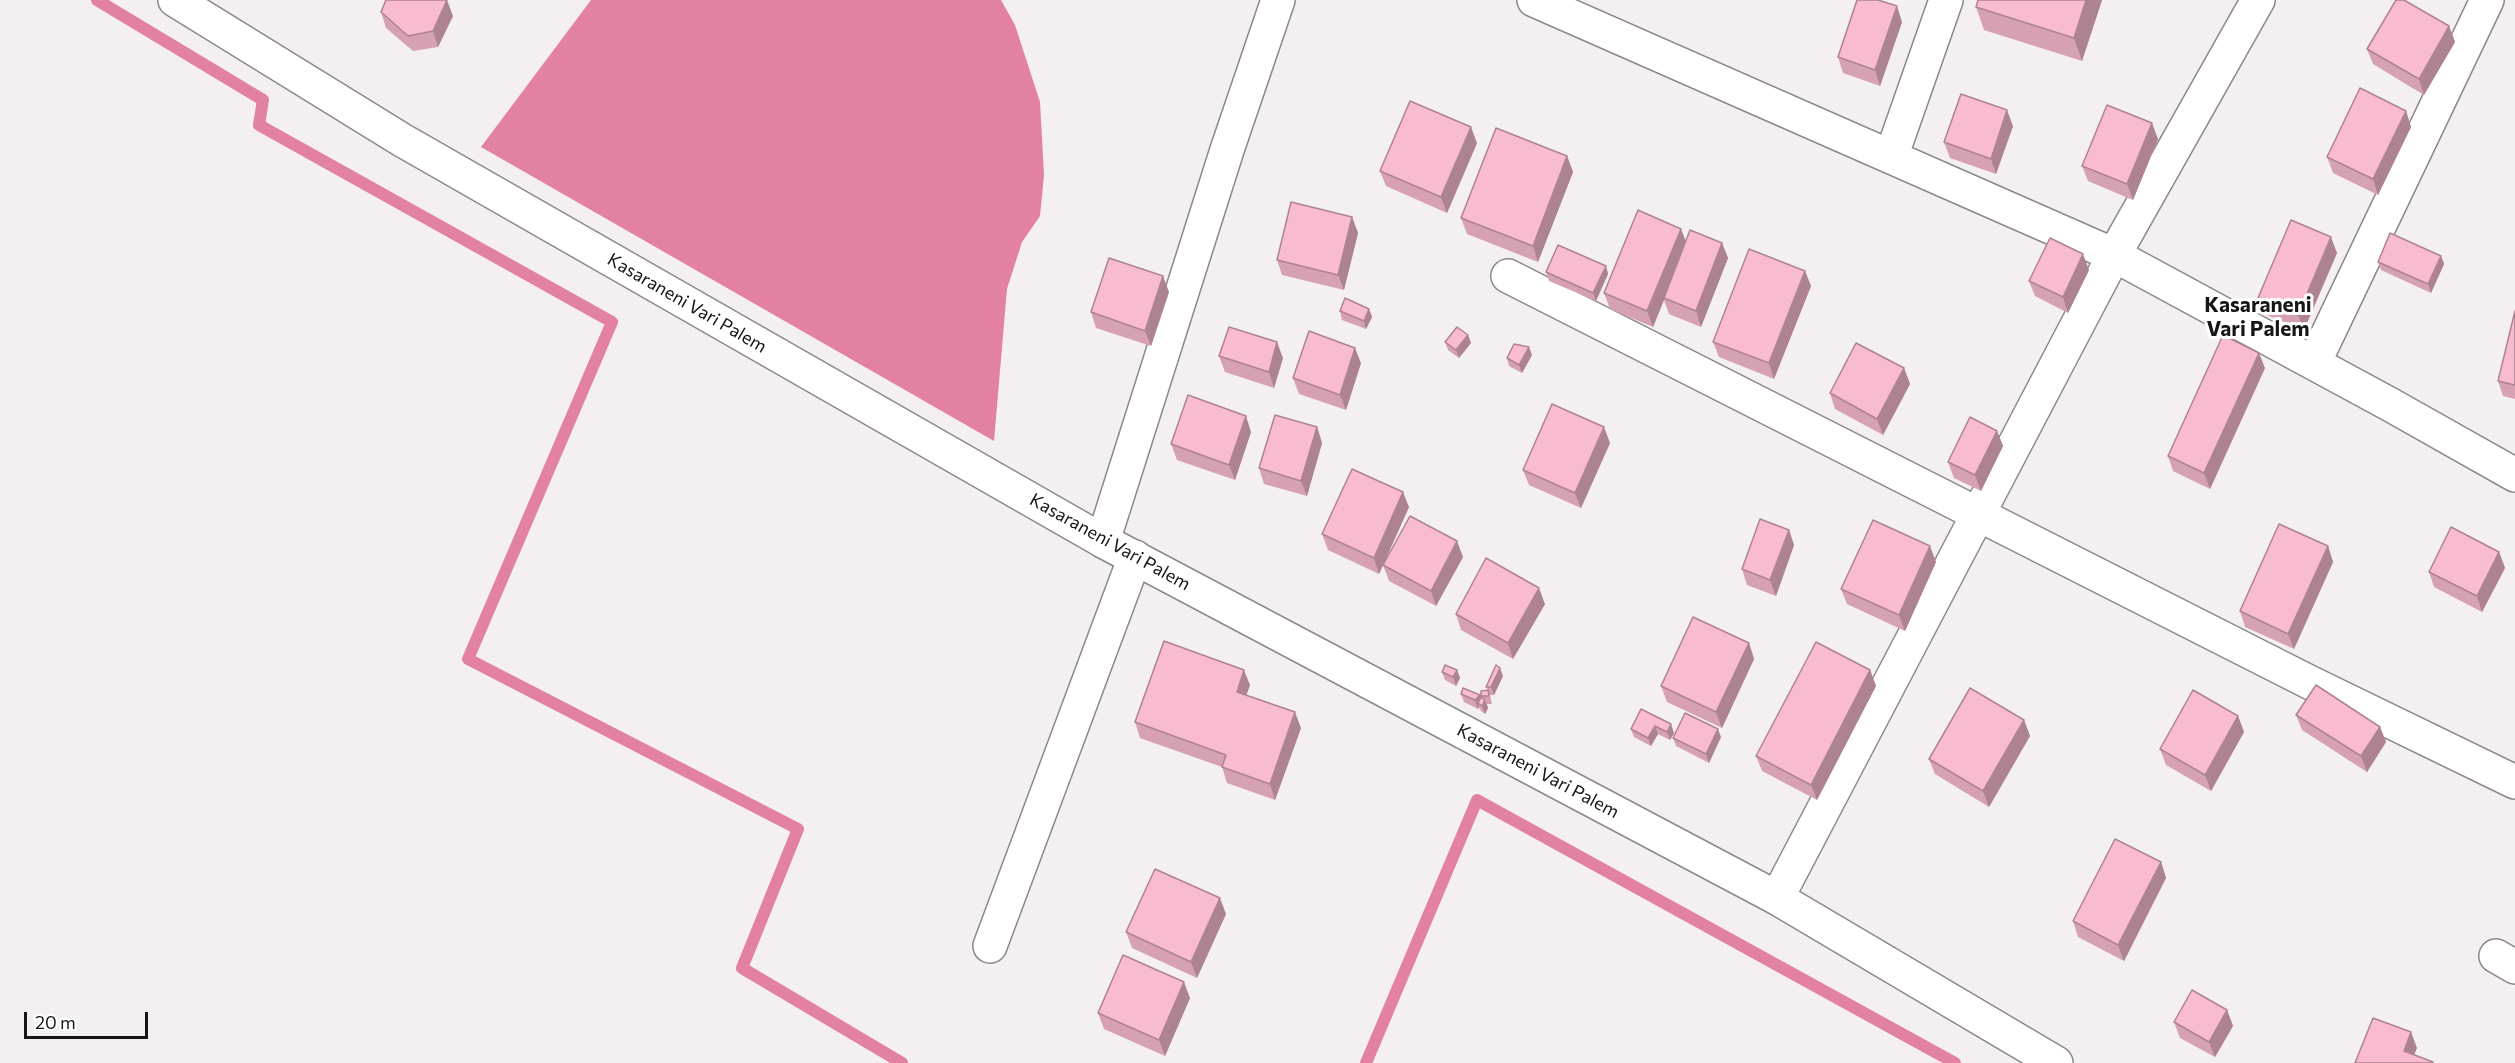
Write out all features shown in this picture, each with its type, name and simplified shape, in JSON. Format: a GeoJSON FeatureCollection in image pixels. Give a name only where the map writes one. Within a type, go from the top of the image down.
{"type":"FeatureCollection","features":[{"type":"Feature","properties":{"kind":"street","name":"Kasaraneni Vari Palem"},"geometry":{"type":"LineString","coordinates":[[175,0],[402,140],[1103,541],[1777,898],[2056,1063]]}},
{"type":"Feature","properties":{"kind":"street"},"geometry":{"type":"LineString","coordinates":[[1103,541],[1223,161],[1278,0]]}},
{"type":"Feature","properties":{"kind":"street"},"geometry":{"type":"LineString","coordinates":[[1534,0],[2114,255],[2515,475]]}},
{"type":"Feature","properties":{"kind":"street"},"geometry":{"type":"LineString","coordinates":[[1891,157],[1946,0]]}},
{"type":"Feature","properties":{"kind":"street"},"geometry":{"type":"LineString","coordinates":[[1777,898],[2114,255],[2258,0]]}},
{"type":"Feature","properties":{"kind":"street"},"geometry":{"type":"LineString","coordinates":[[2314,363],[2487,0]]}},
{"type":"Feature","properties":{"kind":"street"},"geometry":{"type":"LineString","coordinates":[[1508,276],[2308,682],[2515,782]]}},
{"type":"Feature","properties":{"kind":"street"},"geometry":{"type":"LineString","coordinates":[[990,946],[1135,557]]}},
{"type":"Feature","properties":{"kind":"shaded area"},"geometry":{"type":"Polygon","coordinates":[[[591,0],[1001,0],[1015,25],[1040,102],[1044,175],[1040,216],[1022,242],[1007,289],[994,441],[481,147],[591,0]]]}},
{"type":"Feature","properties":{"kind":"building"},"geometry":{"type":"Polygon","coordinates":[[[386,0],[447,0],[433,31],[408,36],[381,12],[386,0]]]}},
{"type":"Feature","properties":{"kind":"building"},"geometry":{"type":"Polygon","coordinates":[[[1857,0],[1878,0],[1897,6],[1875,70],[1838,57],[1857,0]]]}},
{"type":"Feature","properties":{"kind":"building"},"geometry":{"type":"Polygon","coordinates":[[[1978,0],[2086,0],[2074,38],[1976,7],[1978,0]]]}},
{"type":"Feature","properties":{"kind":"building"},"geometry":{"type":"Polygon","coordinates":[[[2396,0],[2404,0],[2449,26],[2419,79],[2367,49],[2396,0]]]}},
{"type":"Feature","properties":{"kind":"building"},"geometry":{"type":"Polygon","coordinates":[[[2360,88],[2406,111],[2373,179],[2327,157],[2360,88]]]}},
{"type":"Feature","properties":{"kind":"building"},"geometry":{"type":"Polygon","coordinates":[[[1961,94],[2007,110],[1991,159],[1944,142],[1961,94]]]}},
{"type":"Feature","properties":{"kind":"building"},"geometry":{"type":"Polygon","coordinates":[[[1410,101],[1471,127],[1441,197],[1380,171],[1410,101]]]}},
{"type":"Feature","properties":{"kind":"building"},"geometry":{"type":"Polygon","coordinates":[[[2107,105],[2152,123],[2127,184],[2082,166],[2107,105]]]}},
{"type":"Feature","properties":{"kind":"building"},"geometry":{"type":"Polygon","coordinates":[[[1496,128],[1567,156],[1533,246],[1461,218],[1496,128]]]}},
{"type":"Feature","properties":{"kind":"building"},"geometry":{"type":"Polygon","coordinates":[[[1291,202],[1352,217],[1338,275],[1277,260],[1291,202]]]}},
{"type":"Feature","properties":{"kind":"building"},"geometry":{"type":"Polygon","coordinates":[[[1638,210],[1681,229],[1647,311],[1604,293],[1638,210]]]}},
{"type":"Feature","properties":{"kind":"building"},"geometry":{"type":"Polygon","coordinates":[[[2291,220],[2331,237],[2298,315],[2258,298],[2291,220]]]}},
{"type":"Feature","properties":{"kind":"building"},"geometry":{"type":"Polygon","coordinates":[[[1690,230],[1722,243],[1696,311],[1664,298],[1690,230]]]}},
{"type":"Feature","properties":{"kind":"building"},"geometry":{"type":"Polygon","coordinates":[[[2390,233],[2441,256],[2428,284],[2378,262],[2390,233]]]}},
{"type":"Feature","properties":{"kind":"building"},"geometry":{"type":"Polygon","coordinates":[[[2050,238],[2083,254],[2063,297],[2029,281],[2050,238]]]}},
{"type":"Feature","properties":{"kind":"building"},"geometry":{"type":"Polygon","coordinates":[[[1558,245],[1606,266],[1593,293],[1546,272],[1558,245]]]}},
{"type":"Feature","properties":{"kind":"building"},"geometry":{"type":"Polygon","coordinates":[[[1749,249],[1805,271],[1769,363],[1713,342],[1749,249]]]}},
{"type":"Feature","properties":{"kind":"building"},"geometry":{"type":"Polygon","coordinates":[[[1109,258],[1163,276],[1145,331],[1091,312],[1109,258]]]}},
{"type":"Feature","properties":{"kind":"building"},"geometry":{"type":"Polygon","coordinates":[[[1345,298],[1369,309],[1364,321],[1340,311],[1345,298]]]}},
{"type":"Feature","properties":{"kind":"building"},"geometry":{"type":"Polygon","coordinates":[[[2515,311],[2515,385],[2498,381],[2515,311]]]}},
{"type":"Feature","properties":{"kind":"building"},"geometry":{"type":"Polygon","coordinates":[[[1229,327],[1277,342],[1269,372],[1219,356],[1229,327]]]}},
{"type":"Feature","properties":{"kind":"building"},"geometry":{"type":"Polygon","coordinates":[[[1457,327],[1468,335],[1456,350],[1445,342],[1457,327]]]}},
{"type":"Feature","properties":{"kind":"building"},"geometry":{"type":"Polygon","coordinates":[[[1309,331],[1355,348],[1340,395],[1293,378],[1309,331]]]}},
{"type":"Feature","properties":{"kind":"building"},"geometry":{"type":"Polygon","coordinates":[[[2223,335],[2259,353],[2204,473],[2168,456],[2223,335]]]}},
{"type":"Feature","properties":{"kind":"building"},"geometry":{"type":"Polygon","coordinates":[[[1856,343],[1904,368],[1877,419],[1830,393],[1856,343]]]}},
{"type":"Feature","properties":{"kind":"building"},"geometry":{"type":"Polygon","coordinates":[[[1514,344],[1529,347],[1519,365],[1507,358],[1514,344]]]}},
{"type":"Feature","properties":{"kind":"building"},"geometry":{"type":"Polygon","coordinates":[[[1188,395],[1246,416],[1229,465],[1171,444],[1188,395]]]}},
{"type":"Feature","properties":{"kind":"building"},"geometry":{"type":"Polygon","coordinates":[[[1552,404],[1604,427],[1575,493],[1523,470],[1552,404]]]}},
{"type":"Feature","properties":{"kind":"building"},"geometry":{"type":"Polygon","coordinates":[[[1275,415],[1317,427],[1301,481],[1259,468],[1275,415]]]}},
{"type":"Feature","properties":{"kind":"building"},"geometry":{"type":"Polygon","coordinates":[[[1970,417],[1997,431],[1975,475],[1948,462],[1970,417]]]}},
{"type":"Feature","properties":{"kind":"building"},"geometry":{"type":"Polygon","coordinates":[[[1352,469],[1403,492],[1374,558],[1322,534],[1352,469]]]}},
{"type":"Feature","properties":{"kind":"building"},"geometry":{"type":"Polygon","coordinates":[[[1410,516],[1457,541],[1431,591],[1383,565],[1410,516]]]}},
{"type":"Feature","properties":{"kind":"building"},"geometry":{"type":"Polygon","coordinates":[[[1760,519],[1789,530],[1770,580],[1742,569],[1760,519]]]}},
{"type":"Feature","properties":{"kind":"building"},"geometry":{"type":"Polygon","coordinates":[[[1873,520],[1930,546],[1899,615],[1841,589],[1873,520]]]}},
{"type":"Feature","properties":{"kind":"building"},"geometry":{"type":"Polygon","coordinates":[[[2279,524],[2328,546],[2288,634],[2240,611],[2279,524]]]}},
{"type":"Feature","properties":{"kind":"building"},"geometry":{"type":"Polygon","coordinates":[[[2451,527],[2499,552],[2477,596],[2429,572],[2451,527]]]}},
{"type":"Feature","properties":{"kind":"building"},"geometry":{"type":"Polygon","coordinates":[[[1486,558],[1539,588],[1508,643],[1456,614],[1486,558]]]}},
{"type":"Feature","properties":{"kind":"building"},"geometry":{"type":"Polygon","coordinates":[[[1693,617],[1749,643],[1716,712],[1661,686],[1693,617]]]}},
{"type":"Feature","properties":{"kind":"building"},"geometry":{"type":"Polygon","coordinates":[[[1164,641],[1244,670],[1237,692],[1295,712],[1270,784],[1222,767],[1226,755],[1135,722],[1164,641]]]}},
{"type":"Feature","properties":{"kind":"building"},"geometry":{"type":"Polygon","coordinates":[[[1816,642],[1870,670],[1811,785],[1756,756],[1816,642]]]}},
{"type":"Feature","properties":{"kind":"building"},"geometry":{"type":"Polygon","coordinates":[[[1445,665],[1457,670],[1453,677],[1442,672],[1445,665]]]}},
{"type":"Feature","properties":{"kind":"building"},"geometry":{"type":"Polygon","coordinates":[[[1496,665],[1500,668],[1491,687],[1486,687],[1496,665]]]}},
{"type":"Feature","properties":{"kind":"building"},"geometry":{"type":"Polygon","coordinates":[[[2316,685],[2380,727],[2361,756],[2296,715],[2316,685]]]}},
{"type":"Feature","properties":{"kind":"building"},"geometry":{"type":"Polygon","coordinates":[[[1463,688],[1480,695],[1475,700],[1461,694],[1463,688]]]}},
{"type":"Feature","properties":{"kind":"building"},"geometry":{"type":"Polygon","coordinates":[[[1970,688],[2024,720],[1983,791],[1929,759],[1970,688]]]}},
{"type":"Feature","properties":{"kind":"building"},"geometry":{"type":"Polygon","coordinates":[[[1488,690],[1489,696],[1481,696],[1481,691],[1488,690]]]}},
{"type":"Feature","properties":{"kind":"building"},"geometry":{"type":"Polygon","coordinates":[[[2193,690],[2238,716],[2205,775],[2160,749],[2193,690]]]}},
{"type":"Feature","properties":{"kind":"building"},"geometry":{"type":"Polygon","coordinates":[[[1481,697],[1485,700],[1482,706],[1478,703],[1481,697]]]}},
{"type":"Feature","properties":{"kind":"building"},"geometry":{"type":"Polygon","coordinates":[[[1641,709],[1671,724],[1667,732],[1655,726],[1648,738],[1631,729],[1641,709]]]}},
{"type":"Feature","properties":{"kind":"building"},"geometry":{"type":"Polygon","coordinates":[[[1685,713],[1718,729],[1706,754],[1673,738],[1685,713]]]}},
{"type":"Feature","properties":{"kind":"building"},"geometry":{"type":"Polygon","coordinates":[[[2115,839],[2161,862],[2118,945],[2073,921],[2115,839]]]}},
{"type":"Feature","properties":{"kind":"building"},"geometry":{"type":"Polygon","coordinates":[[[1155,869],[1220,898],[1191,962],[1126,932],[1155,869]]]}},
{"type":"Feature","properties":{"kind":"building"},"geometry":{"type":"Polygon","coordinates":[[[1123,955],[1184,982],[1159,1040],[1098,1013],[1123,955]]]}},
{"type":"Feature","properties":{"kind":"building"},"geometry":{"type":"Polygon","coordinates":[[[2192,990],[2227,1010],[2209,1042],[2174,1022],[2192,990]]]}},
{"type":"Feature","properties":{"kind":"building"},"geometry":{"type":"Polygon","coordinates":[[[2373,1018],[2411,1032],[2404,1051],[2433,1062],[2355,1063],[2373,1018]]]}},
{"type":"Feature","properties":{"kind":"waterway"},"geometry":{"type":"LineString","coordinates":[[97,0],[263,100],[259,125],[612,322],[468,659],[798,829],[742,968],[902,1063]]}},
{"type":"Feature","properties":{"kind":"waterway"},"geometry":{"type":"LineString","coordinates":[[1366,1063],[1477,800],[1955,1063]]}},
{"type":"Feature","properties":{"kind":"district","name":"Kasaraneni Vari Palem"},"geometry":{"type":"Point","coordinates":[2258,317]}}]}
